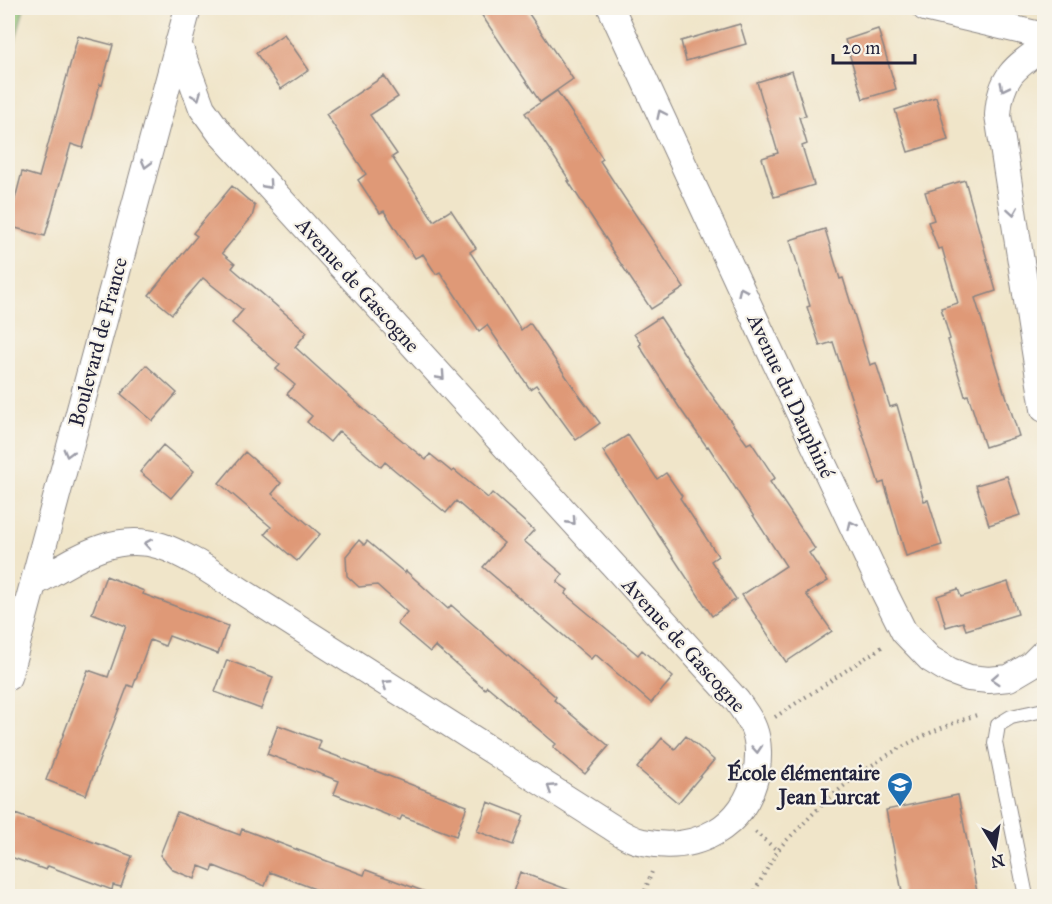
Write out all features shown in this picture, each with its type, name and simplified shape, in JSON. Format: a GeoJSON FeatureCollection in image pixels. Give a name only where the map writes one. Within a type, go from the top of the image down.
{"type":"FeatureCollection","features":[{"type":"Feature","properties":{"kind":"street","name":"Boulevard de France"},"geometry":{"type":"LineString","coordinates":[[8,677],[188,8]]}},
{"type":"Feature","properties":{"kind":"street","name":"Avenue du Dauphiné"},"geometry":{"type":"LineString","coordinates":[[611,8],[762,334],[904,632],[930,659],[950,671],[969,678],[989,680],[1009,678],[1031,665],[1044,652]]}},
{"type":"Feature","properties":{"kind":"street"},"geometry":{"type":"LineString","coordinates":[[925,8],[1044,36]]}},
{"type":"Feature","properties":{"kind":"street","name":"Avenue de Gascogne"},"geometry":{"type":"LineString","coordinates":[[33,584],[92,550],[117,543],[139,542],[160,546],[177,553],[199,564],[610,826],[628,837],[643,842],[683,844],[712,835],[727,825],[735,816],[746,801],[754,783],[757,745],[754,730],[737,701],[220,133],[202,108],[178,43]]}},
{"type":"Feature","properties":{"kind":"street"},"geometry":{"type":"LineString","coordinates":[[1044,47],[1019,64],[1005,82],[999,98],[998,115],[1044,410]]}},
{"type":"Feature","properties":{"kind":"lane"},"geometry":{"type":"LineString","coordinates":[[1026,897],[995,743],[998,725],[1011,717],[1044,710]]}},
{"type":"Feature","properties":{"kind":"path"},"geometry":{"type":"LineString","coordinates":[[754,730],[904,632]]}},
{"type":"Feature","properties":{"kind":"path"},"geometry":{"type":"LineString","coordinates":[[752,897],[778,851],[825,801],[858,773],[916,739],[982,713]]}},
{"type":"Feature","properties":{"kind":"green space"},"geometry":{"type":"Polygon","coordinates":[[[8,8],[24,8],[8,67],[8,8]]]}},
{"type":"Feature","properties":{"kind":"building"},"geometry":{"type":"Polygon","coordinates":[[[477,8],[525,8],[573,79],[540,102],[477,8]]]}},
{"type":"Feature","properties":{"kind":"building"},"geometry":{"type":"Polygon","coordinates":[[[740,24],[746,44],[686,61],[681,41],[740,24]]]}},
{"type":"Feature","properties":{"kind":"building"},"geometry":{"type":"Polygon","coordinates":[[[878,29],[896,89],[863,99],[845,40],[878,29]]]}},
{"type":"Feature","properties":{"kind":"building"},"geometry":{"type":"Polygon","coordinates":[[[284,34],[309,70],[281,89],[256,53],[284,34]]]}},
{"type":"Feature","properties":{"kind":"building"},"geometry":{"type":"Polygon","coordinates":[[[78,36],[113,45],[83,148],[71,144],[45,236],[8,226],[22,172],[39,177],[78,36]]]}},
{"type":"Feature","properties":{"kind":"building"},"geometry":{"type":"Polygon","coordinates":[[[792,71],[806,116],[799,117],[807,144],[802,146],[814,185],[774,197],[762,158],[778,153],[757,82],[792,71]]]}},
{"type":"Feature","properties":{"kind":"building"},"geometry":{"type":"Polygon","coordinates":[[[384,76],[398,97],[370,115],[397,154],[392,157],[434,221],[451,210],[476,248],[470,252],[521,330],[530,323],[600,423],[576,440],[536,385],[530,389],[487,325],[479,331],[440,272],[436,274],[423,254],[415,258],[384,211],[380,213],[358,180],[366,174],[326,114],[384,76]]]}},
{"type":"Feature","properties":{"kind":"building"},"geometry":{"type":"Polygon","coordinates":[[[557,91],[603,159],[600,161],[684,288],[651,309],[525,113],[557,91]]]}},
{"type":"Feature","properties":{"kind":"building"},"geometry":{"type":"Polygon","coordinates":[[[936,97],[948,140],[908,152],[895,110],[936,97]]]}},
{"type":"Feature","properties":{"kind":"building"},"geometry":{"type":"Polygon","coordinates":[[[965,180],[996,291],[975,298],[1019,436],[985,447],[968,395],[965,396],[948,340],[950,339],[941,308],[958,303],[942,248],[938,249],[928,222],[934,220],[925,192],[965,180]]]}},
{"type":"Feature","properties":{"kind":"building"},"geometry":{"type":"Polygon","coordinates":[[[232,186],[255,206],[252,217],[222,253],[235,264],[232,268],[307,332],[295,347],[360,406],[426,460],[430,454],[488,498],[492,493],[534,530],[524,541],[563,574],[557,582],[568,590],[565,594],[638,655],[642,650],[673,677],[651,703],[595,654],[591,659],[483,567],[504,543],[456,501],[446,513],[385,462],[381,467],[339,431],[330,442],[307,422],[312,416],[287,394],[295,385],[276,369],[280,365],[232,323],[243,310],[203,278],[172,314],[149,295],[197,236],[193,233],[232,186]]]}},
{"type":"Feature","properties":{"kind":"building"},"geometry":{"type":"Polygon","coordinates":[[[825,229],[870,365],[876,363],[890,407],[897,405],[924,501],[928,500],[942,545],[906,556],[884,482],[879,484],[833,342],[820,346],[807,307],[810,306],[790,240],[825,229]]]}},
{"type":"Feature","properties":{"kind":"building"},"geometry":{"type":"Polygon","coordinates":[[[660,317],[709,391],[747,444],[751,442],[775,478],[770,482],[815,549],[809,553],[828,581],[806,594],[832,631],[786,662],[742,595],[786,566],[639,345],[641,344],[634,334],[660,317]]]}},
{"type":"Feature","properties":{"kind":"building"},"geometry":{"type":"Polygon","coordinates":[[[146,365],[177,393],[153,421],[121,394],[146,365]]]}},
{"type":"Feature","properties":{"kind":"building"},"geometry":{"type":"Polygon","coordinates":[[[628,435],[657,479],[666,473],[718,556],[711,561],[736,599],[712,616],[603,451],[628,435]]]}},
{"type":"Feature","properties":{"kind":"building"},"geometry":{"type":"Polygon","coordinates":[[[163,445],[194,471],[171,498],[140,472],[163,445]]]}},
{"type":"Feature","properties":{"kind":"building"},"geometry":{"type":"Polygon","coordinates":[[[245,452],[281,483],[272,494],[320,534],[297,561],[265,534],[271,527],[219,483],[245,452]]]}},
{"type":"Feature","properties":{"kind":"building"},"geometry":{"type":"Polygon","coordinates":[[[1007,476],[1020,515],[989,525],[976,485],[1007,476]]]}},
{"type":"Feature","properties":{"kind":"building"},"geometry":{"type":"Polygon","coordinates":[[[359,540],[364,545],[367,541],[405,573],[406,571],[448,609],[451,605],[556,697],[554,700],[609,746],[585,774],[553,747],[556,744],[487,686],[485,689],[435,646],[430,652],[397,624],[407,612],[377,585],[359,587],[347,576],[346,556],[359,540]]]}},
{"type":"Feature","properties":{"kind":"building"},"geometry":{"type":"Polygon","coordinates":[[[106,576],[144,591],[143,594],[228,626],[218,654],[169,636],[165,646],[150,640],[133,687],[128,685],[86,795],[46,780],[88,670],[108,677],[126,626],[92,613],[106,576]]]}},
{"type":"Feature","properties":{"kind":"building"},"geometry":{"type":"Polygon","coordinates":[[[1008,582],[1018,614],[966,630],[963,622],[946,627],[937,596],[958,589],[961,597],[1008,582]]]}},
{"type":"Feature","properties":{"kind":"building"},"geometry":{"type":"Polygon","coordinates":[[[227,660],[273,677],[261,709],[215,692],[227,660]]]}},
{"type":"Feature","properties":{"kind":"building"},"geometry":{"type":"Polygon","coordinates":[[[278,725],[321,741],[318,749],[467,806],[456,836],[402,816],[400,820],[334,794],[339,781],[267,754],[278,725]]]}},
{"type":"Feature","properties":{"kind":"building"},"geometry":{"type":"Polygon","coordinates":[[[686,736],[714,760],[678,803],[637,768],[662,738],[675,749],[686,736]]]}},
{"type":"Feature","properties":{"kind":"building"},"geometry":{"type":"Polygon","coordinates":[[[958,795],[978,897],[903,897],[886,810],[958,795]]]}},
{"type":"Feature","properties":{"kind":"building"},"geometry":{"type":"Polygon","coordinates":[[[488,802],[524,816],[513,845],[477,831],[488,802]]]}},
{"type":"Feature","properties":{"kind":"building"},"geometry":{"type":"Polygon","coordinates":[[[177,812],[240,835],[242,829],[364,875],[366,870],[431,894],[430,897],[336,897],[270,872],[265,886],[214,866],[212,871],[199,866],[195,879],[173,870],[160,855],[177,812]]]}},
{"type":"Feature","properties":{"kind":"building"},"geometry":{"type":"Polygon","coordinates":[[[15,814],[132,856],[121,887],[113,885],[112,890],[48,866],[46,870],[8,856],[8,836],[15,814]]]}},
{"type":"Feature","properties":{"kind":"building"},"geometry":{"type":"Polygon","coordinates":[[[520,872],[580,894],[580,897],[526,897],[513,892],[520,872]]]}},
{"type":"Feature","properties":{"kind":"place","name":"École élémentaire Jean Lurcat"},"geometry":{"type":"Point","coordinates":[900,808]}}]}
